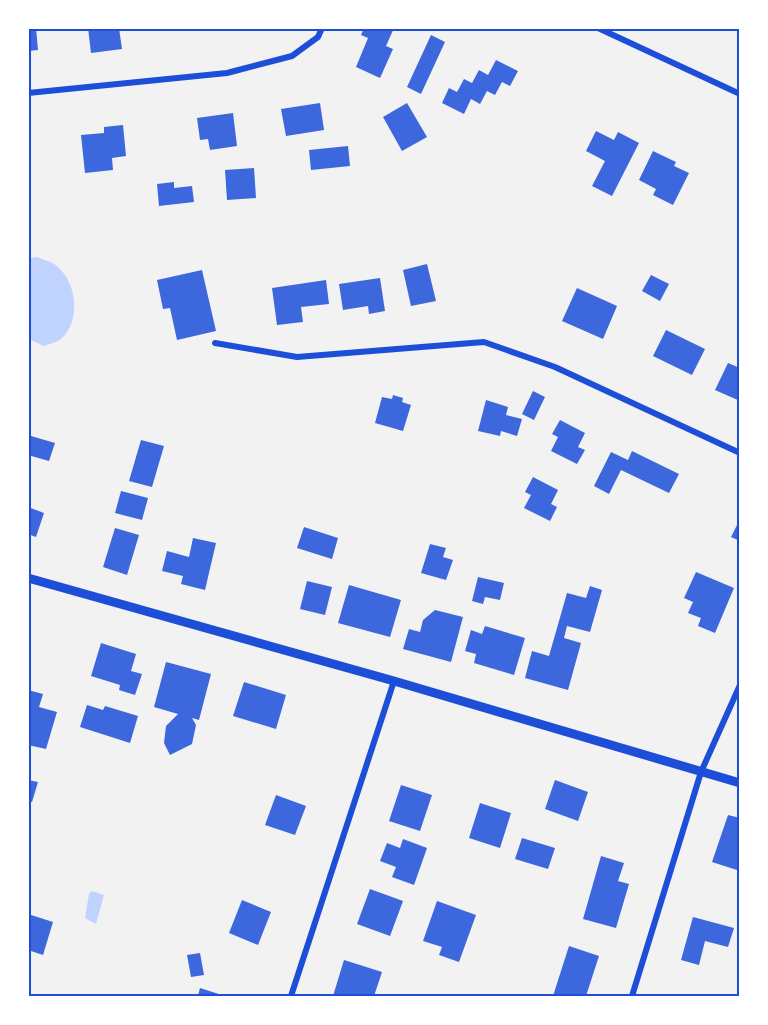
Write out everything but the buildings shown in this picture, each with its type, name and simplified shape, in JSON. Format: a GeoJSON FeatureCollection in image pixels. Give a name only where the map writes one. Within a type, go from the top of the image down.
{"type":"FeatureCollection","features":[{"type":"Feature","properties":{"kind":"street"},"geometry":{"type":"LineString","coordinates":[[28,93],[227,73],[292,56],[318,37],[322,28]]}},
{"type":"Feature","properties":{"kind":"street"},"geometry":{"type":"LineString","coordinates":[[598,28],[740,94]]}},
{"type":"Feature","properties":{"kind":"street"},"geometry":{"type":"LineString","coordinates":[[215,343],[297,357],[484,342],[555,367],[740,453]]}},
{"type":"Feature","properties":{"kind":"street"},"geometry":{"type":"LineString","coordinates":[[28,578],[394,681],[740,783]]}},
{"type":"Feature","properties":{"kind":"street"},"geometry":{"type":"LineString","coordinates":[[291,996],[394,681]]}},
{"type":"Feature","properties":{"kind":"street"},"geometry":{"type":"LineString","coordinates":[[632,996],[701,772],[740,685]]}},
{"type":"Feature","properties":{"kind":"water"},"geometry":{"type":"Polygon","coordinates":[[[37,257],[54,264],[64,274],[73,293],[74,303],[72,323],[67,331],[61,339],[44,346],[29,339],[29,258],[37,257]]]}},
{"type":"Feature","properties":{"kind":"water"},"geometry":{"type":"Polygon","coordinates":[[[92,891],[104,895],[96,924],[85,918],[89,894],[92,891]]]}}]}
